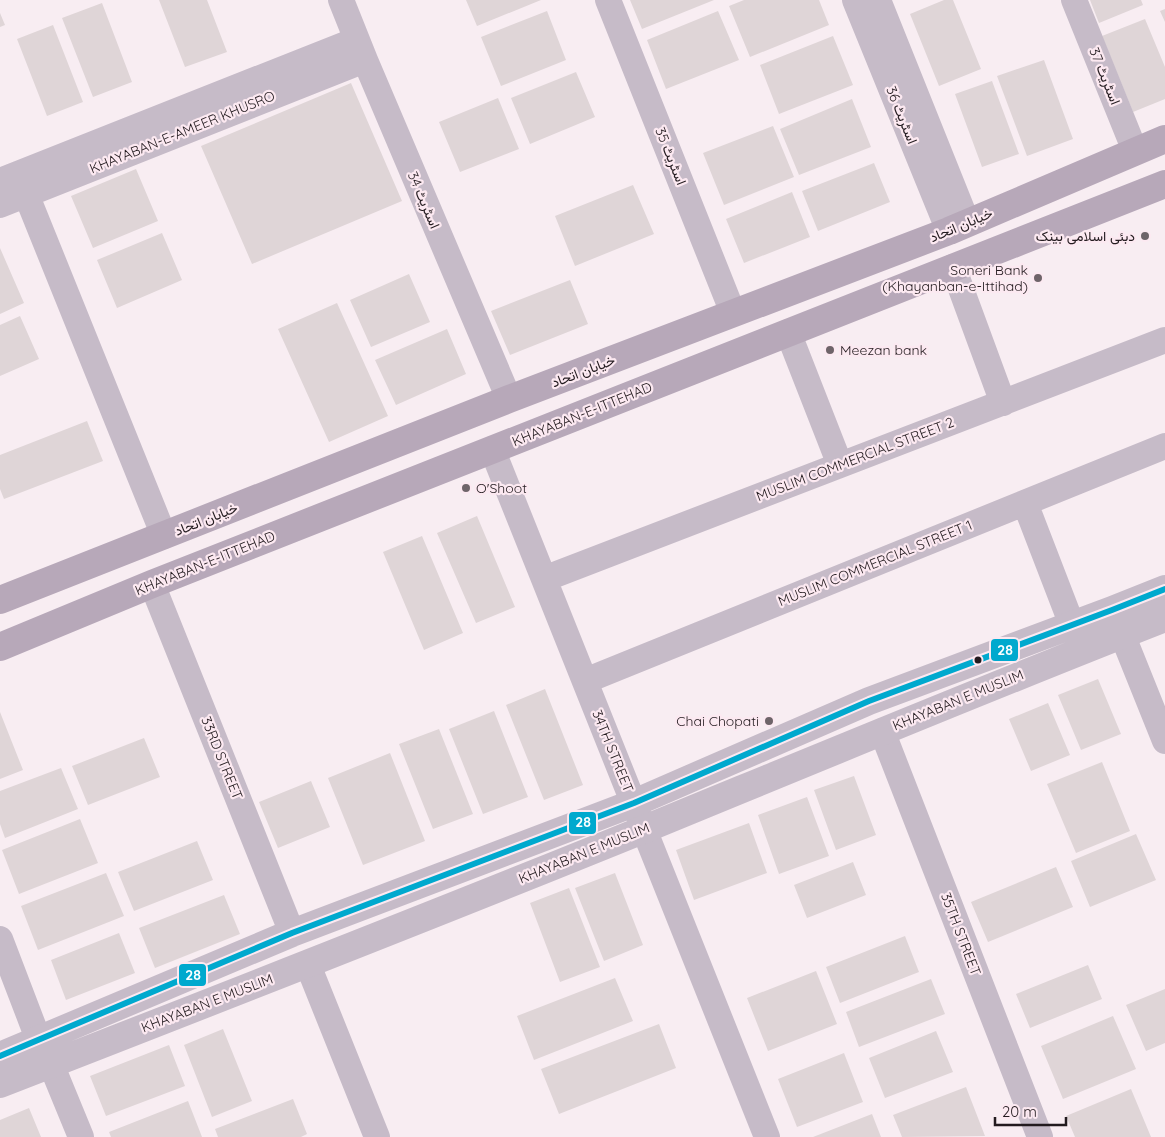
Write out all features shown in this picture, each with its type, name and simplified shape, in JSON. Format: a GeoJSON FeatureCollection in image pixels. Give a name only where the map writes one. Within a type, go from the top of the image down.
{"type":"FeatureCollection","features":[{"type":"Feature","properties":{"kind":"main road","name":"خیابان اتحاد"},"geometry":{"type":"LineString","coordinates":[[0,600],[509,399],[958,226],[1165,139]]}},
{"type":"Feature","properties":{"kind":"main road","name":"KHAYABAN-E-ITTEHAD"},"geometry":{"type":"LineString","coordinates":[[0,647],[152,584],[1165,184]]}},
{"type":"Feature","properties":{"kind":"street","name":"اسٹریٹ 34"},"geometry":{"type":"LineString","coordinates":[[341,0],[360,50],[509,399]]}},
{"type":"Feature","properties":{"kind":"street","name":"اسٹریٹ 35"},"geometry":{"type":"LineString","coordinates":[[608,0],[733,313]]}},
{"type":"Feature","properties":{"kind":"street","name":"اسٹریٹ 36"},"geometry":{"type":"LineString","coordinates":[[855,0],[958,226]]}},
{"type":"Feature","properties":{"kind":"street","name":"اسٹریٹ 36"},"geometry":{"type":"LineString","coordinates":[[878,0],[958,226]]}},
{"type":"Feature","properties":{"kind":"street","name":"اسٹریٹ 37"},"geometry":{"type":"LineString","coordinates":[[1074,0],[1134,151]]}},
{"type":"Feature","properties":{"kind":"street","name":"KHAYABAN-E-AMEER KHUSRO"},"geometry":{"type":"LineString","coordinates":[[0,205],[15,183],[360,50]]}},
{"type":"Feature","properties":{"kind":"street"},"geometry":{"type":"LineString","coordinates":[[15,183],[164,536]]}},
{"type":"Feature","properties":{"kind":"street"},"geometry":{"type":"LineString","coordinates":[[953,267],[1003,403]]}},
{"type":"Feature","properties":{"kind":"street"},"geometry":{"type":"LineString","coordinates":[[788,332],[840,465]]}},
{"type":"Feature","properties":{"kind":"street","name":"MUSLIM COMMERCIAL STREET 2"},"geometry":{"type":"LineString","coordinates":[[544,579],[1165,340]]}},
{"type":"Feature","properties":{"kind":"street","name":"MUSLIM COMMERCIAL STREET 1"},"geometry":{"type":"LineString","coordinates":[[585,681],[1165,446]]}},
{"type":"Feature","properties":{"kind":"street","name":"34TH STREET"},"geometry":{"type":"LineString","coordinates":[[492,449],[767,1137]]}},
{"type":"Feature","properties":{"kind":"street"},"geometry":{"type":"LineString","coordinates":[[1025,503],[1072,625]]}},
{"type":"Feature","properties":{"kind":"street","name":"33RD STREET"},"geometry":{"type":"LineString","coordinates":[[152,584],[292,933]]}},
{"type":"Feature","properties":{"kind":"street","name":"KHAYABAN E MUSLIM"},"geometry":{"type":"LineString","coordinates":[[0,1084],[45,1052],[167,986],[292,933],[634,803],[869,701],[1165,589]]}},
{"type":"Feature","properties":{"kind":"street","name":"KHAYABAN E MUSLIM"},"geometry":{"type":"LineString","coordinates":[[0,1056],[45,1052],[178,1015],[462,903],[882,730],[1165,618]]}},
{"type":"Feature","properties":{"kind":"street"},"geometry":{"type":"LineString","coordinates":[[1122,634],[1165,741]]}},
{"type":"Feature","properties":{"kind":"street"},"geometry":{"type":"LineString","coordinates":[[966,665],[978,692]]}},
{"type":"Feature","properties":{"kind":"street","name":"35TH STREET"},"geometry":{"type":"LineString","coordinates":[[882,730],[1040,1137]]}},
{"type":"Feature","properties":{"kind":"street"},"geometry":{"type":"LineString","coordinates":[[450,873],[462,903]]}},
{"type":"Feature","properties":{"kind":"street"},"geometry":{"type":"LineString","coordinates":[[0,939],[81,1137]]}},
{"type":"Feature","properties":{"kind":"street"},"geometry":{"type":"LineString","coordinates":[[308,964],[377,1137]]}},
{"type":"Feature","properties":{"kind":"street"},"geometry":{"type":"LineString","coordinates":[[167,986],[178,1015]]}},
{"type":"Feature","properties":{"kind":"building"},"geometry":{"type":"Polygon","coordinates":[[[159,0],[207,0],[227,52],[185,67],[159,0]]]}},
{"type":"Feature","properties":{"kind":"building"},"geometry":{"type":"Polygon","coordinates":[[[466,0],[541,0],[477,26],[466,0]]]}},
{"type":"Feature","properties":{"kind":"building"},"geometry":{"type":"Polygon","coordinates":[[[630,0],[714,0],[642,29],[630,0]]]}},
{"type":"Feature","properties":{"kind":"building"},"geometry":{"type":"Polygon","coordinates":[[[744,0],[819,0],[829,25],[750,57],[729,6],[744,0]]]}},
{"type":"Feature","properties":{"kind":"building"},"geometry":{"type":"Polygon","coordinates":[[[944,0],[953,0],[981,69],[939,86],[910,14],[944,0]]]}},
{"type":"Feature","properties":{"kind":"building"},"geometry":{"type":"Polygon","coordinates":[[[1090,0],[1141,0],[1143,5],[1099,23],[1090,0]]]}},
{"type":"Feature","properties":{"kind":"building"},"geometry":{"type":"Polygon","coordinates":[[[102,3],[132,82],[93,97],[62,18],[102,3]]]}},
{"type":"Feature","properties":{"kind":"building"},"geometry":{"type":"Polygon","coordinates":[[[1165,9],[1165,22],[1160,11],[1165,9]]]}},
{"type":"Feature","properties":{"kind":"building"},"geometry":{"type":"Polygon","coordinates":[[[547,11],[566,60],[501,86],[481,37],[547,11]]]}},
{"type":"Feature","properties":{"kind":"building"},"geometry":{"type":"Polygon","coordinates":[[[718,11],[739,60],[666,89],[647,40],[718,11]]]}},
{"type":"Feature","properties":{"kind":"building"},"geometry":{"type":"Polygon","coordinates":[[[0,13],[5,25],[0,27],[0,13]]]}},
{"type":"Feature","properties":{"kind":"building"},"geometry":{"type":"Polygon","coordinates":[[[1145,19],[1165,67],[1165,99],[1133,112],[1102,36],[1145,19]]]}},
{"type":"Feature","properties":{"kind":"building"},"geometry":{"type":"Polygon","coordinates":[[[53,25],[83,102],[47,116],[17,39],[53,25]]]}},
{"type":"Feature","properties":{"kind":"building"},"geometry":{"type":"Polygon","coordinates":[[[833,36],[853,85],[779,114],[760,65],[833,36]]]}},
{"type":"Feature","properties":{"kind":"building"},"geometry":{"type":"Polygon","coordinates":[[[1044,60],[1073,139],[1027,156],[997,76],[1044,60]]]}},
{"type":"Feature","properties":{"kind":"building"},"geometry":{"type":"Polygon","coordinates":[[[576,72],[595,117],[530,144],[511,98],[576,72]]]}},
{"type":"Feature","properties":{"kind":"building"},"geometry":{"type":"Polygon","coordinates":[[[992,81],[1019,154],[982,167],[955,94],[992,81]]]}},
{"type":"Feature","properties":{"kind":"building"},"geometry":{"type":"Polygon","coordinates":[[[351,83],[402,201],[252,264],[201,146],[351,83]]]}},
{"type":"Feature","properties":{"kind":"building"},"geometry":{"type":"Polygon","coordinates":[[[498,98],[519,149],[460,172],[439,122],[498,98]]]}},
{"type":"Feature","properties":{"kind":"building"},"geometry":{"type":"Polygon","coordinates":[[[852,99],[871,147],[799,175],[780,129],[852,99]]]}},
{"type":"Feature","properties":{"kind":"building"},"geometry":{"type":"Polygon","coordinates":[[[773,126],[794,177],[724,205],[703,153],[773,126]]]}},
{"type":"Feature","properties":{"kind":"building"},"geometry":{"type":"Polygon","coordinates":[[[874,163],[890,202],[818,231],[802,191],[874,163]]]}},
{"type":"Feature","properties":{"kind":"building"},"geometry":{"type":"Polygon","coordinates":[[[136,169],[158,221],[93,248],[71,196],[136,169]]]}},
{"type":"Feature","properties":{"kind":"building"},"geometry":{"type":"Polygon","coordinates":[[[633,185],[654,234],[575,266],[555,216],[633,185]]]}},
{"type":"Feature","properties":{"kind":"building"},"geometry":{"type":"Polygon","coordinates":[[[792,192],[810,237],[744,263],[726,219],[792,192]]]}},
{"type":"Feature","properties":{"kind":"building"},"geometry":{"type":"Polygon","coordinates":[[[162,233],[182,280],[117,308],[97,260],[162,233]]]}},
{"type":"Feature","properties":{"kind":"building"},"geometry":{"type":"Polygon","coordinates":[[[0,248],[24,303],[0,314],[0,248]]]}},
{"type":"Feature","properties":{"kind":"building"},"geometry":{"type":"Polygon","coordinates":[[[409,274],[430,322],[371,347],[350,300],[409,274]]]}},
{"type":"Feature","properties":{"kind":"building"},"geometry":{"type":"Polygon","coordinates":[[[570,280],[588,324],[510,355],[491,311],[570,280]]]}},
{"type":"Feature","properties":{"kind":"building"},"geometry":{"type":"Polygon","coordinates":[[[337,303],[388,416],[329,442],[278,329],[337,303]]]}},
{"type":"Feature","properties":{"kind":"building"},"geometry":{"type":"Polygon","coordinates":[[[20,316],[39,359],[0,376],[0,325],[20,316]]]}},
{"type":"Feature","properties":{"kind":"building"},"geometry":{"type":"Polygon","coordinates":[[[447,329],[466,374],[396,405],[375,360],[447,329]]]}},
{"type":"Feature","properties":{"kind":"building"},"geometry":{"type":"Polygon","coordinates":[[[87,421],[103,461],[4,499],[0,489],[0,455],[87,421]]]}},
{"type":"Feature","properties":{"kind":"building"},"geometry":{"type":"Polygon","coordinates":[[[477,516],[515,607],[476,623],[437,533],[477,516]]]}},
{"type":"Feature","properties":{"kind":"building"},"geometry":{"type":"Polygon","coordinates":[[[422,536],[463,633],[424,650],[383,552],[422,536]]]}},
{"type":"Feature","properties":{"kind":"building"},"geometry":{"type":"Polygon","coordinates":[[[1098,679],[1121,734],[1081,750],[1058,695],[1098,679]]]}},
{"type":"Feature","properties":{"kind":"building"},"geometry":{"type":"Polygon","coordinates":[[[545,689],[583,785],[544,800],[506,705],[545,689]]]}},
{"type":"Feature","properties":{"kind":"building"},"geometry":{"type":"Polygon","coordinates":[[[1048,703],[1070,755],[1031,771],[1009,719],[1048,703]]]}},
{"type":"Feature","properties":{"kind":"building"},"geometry":{"type":"Polygon","coordinates":[[[494,711],[528,797],[483,814],[449,729],[494,711]]]}},
{"type":"Feature","properties":{"kind":"building"},"geometry":{"type":"Polygon","coordinates":[[[0,712],[23,770],[0,779],[0,712]]]}},
{"type":"Feature","properties":{"kind":"building"},"geometry":{"type":"Polygon","coordinates":[[[439,729],[473,814],[433,829],[399,744],[439,729]]]}},
{"type":"Feature","properties":{"kind":"building"},"geometry":{"type":"Polygon","coordinates":[[[144,738],[160,777],[88,805],[72,766],[144,738]]]}},
{"type":"Feature","properties":{"kind":"building"},"geometry":{"type":"Polygon","coordinates":[[[390,753],[425,841],[363,865],[328,778],[390,753]]]}},
{"type":"Feature","properties":{"kind":"building"},"geometry":{"type":"Polygon","coordinates":[[[1102,762],[1130,831],[1076,853],[1047,784],[1102,762]]]}},
{"type":"Feature","properties":{"kind":"building"},"geometry":{"type":"Polygon","coordinates":[[[61,768],[78,809],[5,838],[0,824],[0,791],[61,768]]]}},
{"type":"Feature","properties":{"kind":"building"},"geometry":{"type":"Polygon","coordinates":[[[854,776],[876,835],[836,850],[814,790],[854,776]]]}},
{"type":"Feature","properties":{"kind":"building"},"geometry":{"type":"Polygon","coordinates":[[[311,781],[330,827],[278,848],[259,802],[311,781]]]}},
{"type":"Feature","properties":{"kind":"building"},"geometry":{"type":"Polygon","coordinates":[[[807,797],[829,856],[779,874],[758,815],[807,797]]]}},
{"type":"Feature","properties":{"kind":"building"},"geometry":{"type":"Polygon","coordinates":[[[80,819],[98,863],[19,894],[2,850],[80,819]]]}},
{"type":"Feature","properties":{"kind":"building"},"geometry":{"type":"Polygon","coordinates":[[[749,823],[767,873],[694,900],[676,850],[749,823]]]}},
{"type":"Feature","properties":{"kind":"building"},"geometry":{"type":"Polygon","coordinates":[[[1136,834],[1156,880],[1090,907],[1071,861],[1136,834]]]}},
{"type":"Feature","properties":{"kind":"building"},"geometry":{"type":"Polygon","coordinates":[[[197,841],[213,880],[134,911],[118,872],[197,841]]]}},
{"type":"Feature","properties":{"kind":"building"},"geometry":{"type":"Polygon","coordinates":[[[853,862],[866,895],[807,918],[794,885],[853,862]]]}},
{"type":"Feature","properties":{"kind":"building"},"geometry":{"type":"Polygon","coordinates":[[[1056,867],[1073,907],[988,942],[971,902],[1056,867]]]}},
{"type":"Feature","properties":{"kind":"building"},"geometry":{"type":"Polygon","coordinates":[[[106,873],[124,916],[38,950],[21,906],[106,873]]]}},
{"type":"Feature","properties":{"kind":"building"},"geometry":{"type":"Polygon","coordinates":[[[615,873],[643,945],[604,961],[575,888],[615,873]]]}},
{"type":"Feature","properties":{"kind":"building"},"geometry":{"type":"Polygon","coordinates":[[[569,888],[600,967],[560,982],[530,903],[569,888]]]}},
{"type":"Feature","properties":{"kind":"building"},"geometry":{"type":"Polygon","coordinates":[[[224,895],[240,934],[155,968],[139,928],[224,895]]]}},
{"type":"Feature","properties":{"kind":"building"},"geometry":{"type":"Polygon","coordinates":[[[119,933],[135,973],[66,1000],[51,960],[119,933]]]}},
{"type":"Feature","properties":{"kind":"building"},"geometry":{"type":"Polygon","coordinates":[[[905,936],[919,972],[840,1003],[826,967],[905,936]]]}},
{"type":"Feature","properties":{"kind":"building"},"geometry":{"type":"Polygon","coordinates":[[[1088,965],[1102,999],[1030,1028],[1016,994],[1088,965]]]}},
{"type":"Feature","properties":{"kind":"building"},"geometry":{"type":"Polygon","coordinates":[[[816,971],[837,1024],[768,1051],[747,998],[816,971]]]}},
{"type":"Feature","properties":{"kind":"building"},"geometry":{"type":"Polygon","coordinates":[[[615,978],[633,1021],[534,1060],[517,1016],[615,978]]]}},
{"type":"Feature","properties":{"kind":"building"},"geometry":{"type":"Polygon","coordinates":[[[931,979],[945,1014],[859,1047],[846,1012],[931,979]]]}},
{"type":"Feature","properties":{"kind":"building"},"geometry":{"type":"Polygon","coordinates":[[[1165,989],[1165,1043],[1146,1051],[1126,1005],[1165,989]]]}},
{"type":"Feature","properties":{"kind":"building"},"geometry":{"type":"Polygon","coordinates":[[[1113,1016],[1136,1069],[1063,1099],[1041,1046],[1113,1016]]]}},
{"type":"Feature","properties":{"kind":"building"},"geometry":{"type":"Polygon","coordinates":[[[659,1024],[676,1068],[559,1114],[541,1069],[659,1024]]]}},
{"type":"Feature","properties":{"kind":"building"},"geometry":{"type":"Polygon","coordinates":[[[223,1029],[252,1101],[212,1117],[184,1045],[223,1029]]]}},
{"type":"Feature","properties":{"kind":"building"},"geometry":{"type":"Polygon","coordinates":[[[936,1031],[953,1072],[885,1098],[869,1058],[936,1031]]]}},
{"type":"Feature","properties":{"kind":"building"},"geometry":{"type":"Polygon","coordinates":[[[169,1045],[185,1086],[106,1116],[90,1076],[169,1045]]]}},
{"type":"Feature","properties":{"kind":"building"},"geometry":{"type":"Polygon","coordinates":[[[844,1053],[863,1102],[797,1127],[778,1079],[844,1053]]]}},
{"type":"Feature","properties":{"kind":"building"},"geometry":{"type":"Polygon","coordinates":[[[966,1087],[985,1136],[902,1137],[893,1115],[966,1087]]]}},
{"type":"Feature","properties":{"kind":"building"},"geometry":{"type":"Polygon","coordinates":[[[1131,1089],[1151,1137],[1075,1137],[1066,1116],[1131,1089]]]}},
{"type":"Feature","properties":{"kind":"building"},"geometry":{"type":"Polygon","coordinates":[[[293,1099],[307,1134],[301,1137],[218,1137],[215,1129],[293,1099]]]}},
{"type":"Feature","properties":{"kind":"building"},"geometry":{"type":"Polygon","coordinates":[[[188,1101],[202,1137],[111,1137],[109,1132],[188,1101]]]}},
{"type":"Feature","properties":{"kind":"building"},"geometry":{"type":"Polygon","coordinates":[[[29,1108],[41,1137],[0,1137],[0,1120],[29,1108]]]}},
{"type":"Feature","properties":{"kind":"building"},"geometry":{"type":"Polygon","coordinates":[[[872,1114],[881,1137],[813,1137],[872,1114]]]}},
{"type":"Feature","properties":{"kind":"transit line","name":"28"},"geometry":{"type":"LineString","coordinates":[[0,1056],[292,933],[634,803],[869,701],[1165,589]]}},
{"type":"Feature","properties":{"kind":"place","name":"دبئی اسلامی بینک"},"geometry":{"type":"Point","coordinates":[1145,236]}},
{"type":"Feature","properties":{"kind":"place","name":"Soneri Bank (Khayanban-e-Ittihad)"},"geometry":{"type":"Point","coordinates":[1038,278]}},
{"type":"Feature","properties":{"kind":"place","name":"Meezan bank"},"geometry":{"type":"Point","coordinates":[830,350]}},
{"type":"Feature","properties":{"kind":"place","name":"O'Shoot"},"geometry":{"type":"Point","coordinates":[466,488]}},
{"type":"Feature","properties":{"kind":"place","name":"Chai Chopati"},"geometry":{"type":"Point","coordinates":[769,721]}}]}
